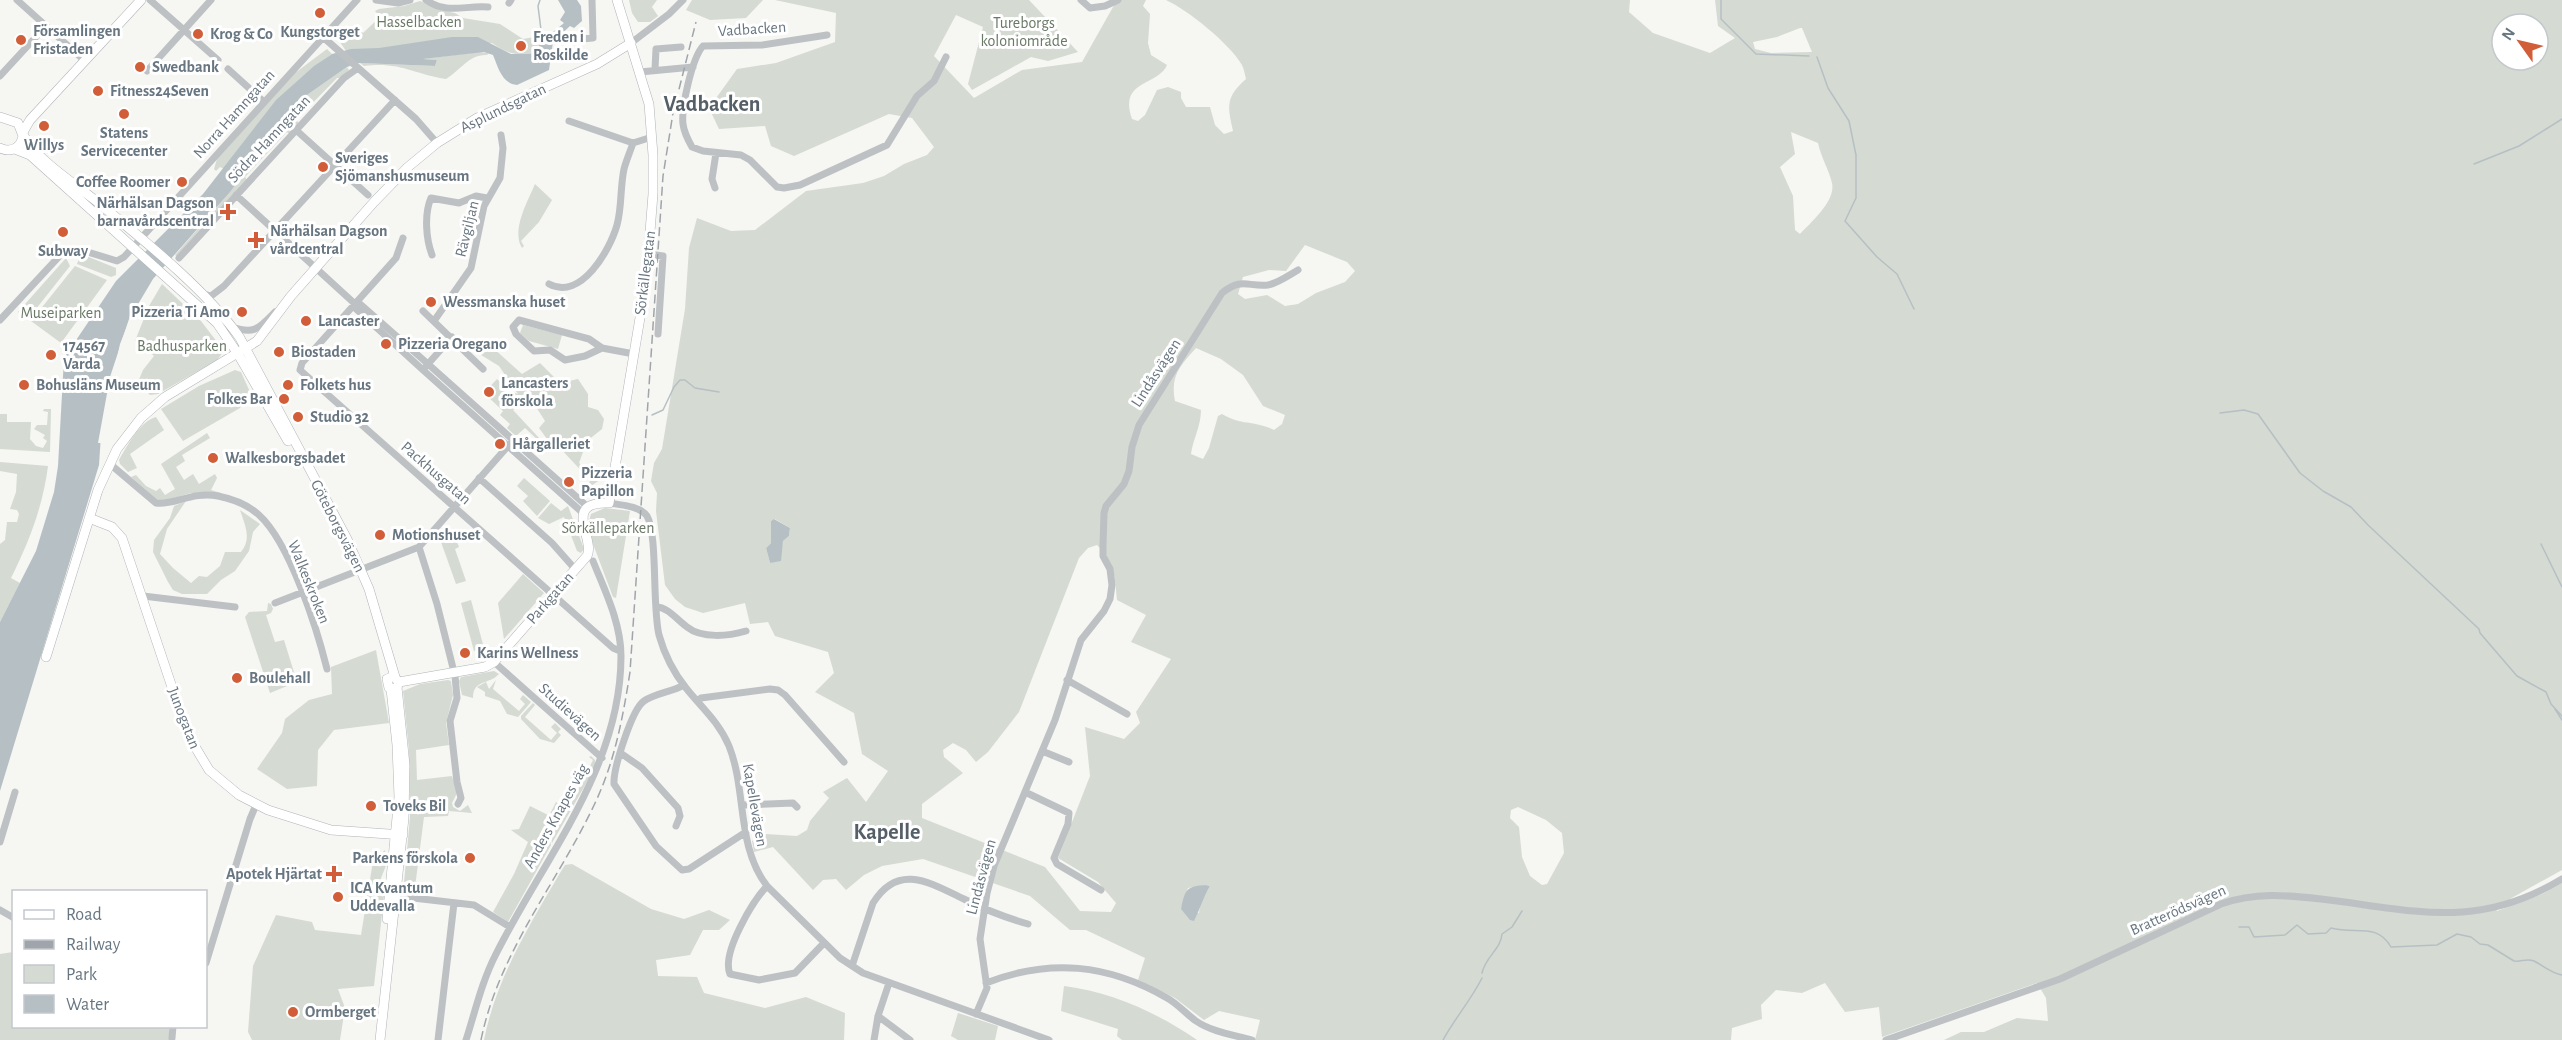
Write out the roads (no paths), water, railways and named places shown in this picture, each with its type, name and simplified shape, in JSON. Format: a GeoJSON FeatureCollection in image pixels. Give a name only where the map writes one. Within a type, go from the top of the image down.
{"type":"FeatureCollection","features":[{"type":"Feature","properties":{"kind":"street"},"geometry":{"type":"LineString","coordinates":[[17,0],[81,57]]}},
{"type":"Feature","properties":{"kind":"street"},"geometry":{"type":"LineString","coordinates":[[0,148],[15,149],[21,144],[21,130],[74,73],[81,57],[141,0]]}},
{"type":"Feature","properties":{"kind":"street"},"geometry":{"type":"LineString","coordinates":[[150,0],[218,60]]}},
{"type":"Feature","properties":{"kind":"street"},"geometry":{"type":"LineString","coordinates":[[147,71],[211,0]]}},
{"type":"Feature","properties":{"kind":"street","name":"Norra Hamngatan"},"geometry":{"type":"LineString","coordinates":[[133,247],[357,0]]}},
{"type":"Feature","properties":{"kind":"street"},"geometry":{"type":"LineString","coordinates":[[376,0],[398,3],[410,0]]}},
{"type":"Feature","properties":{"kind":"street"},"geometry":{"type":"LineString","coordinates":[[426,0],[436,6],[451,10],[488,7]]}},
{"type":"Feature","properties":{"kind":"street"},"geometry":{"type":"LineString","coordinates":[[581,39],[593,38],[592,0]]}},
{"type":"Feature","properties":{"kind":"street","name":"Sörkällegatan"},"geometry":{"type":"LineString","coordinates":[[609,503],[649,254],[653,194],[649,104],[617,0]]}},
{"type":"Feature","properties":{"kind":"street"},"geometry":{"type":"LineString","coordinates":[[631,43],[669,14],[683,0]]}},
{"type":"Feature","properties":{"kind":"street"},"geometry":{"type":"LineString","coordinates":[[1081,0],[1090,8],[1105,6],[1118,0]]}},
{"type":"Feature","properties":{"kind":"street"},"geometry":{"type":"LineString","coordinates":[[0,76],[46,26]]}},
{"type":"Feature","properties":{"kind":"street","name":"Vadbacken"},"geometry":{"type":"LineString","coordinates":[[693,67],[700,48],[706,45],[762,45],[826,35]]}},
{"type":"Feature","properties":{"kind":"street"},"geometry":{"type":"LineString","coordinates":[[323,37],[426,129],[437,143]]}},
{"type":"Feature","properties":{"kind":"street","name":"Asplundsgatan"},"geometry":{"type":"LineString","coordinates":[[232,327],[246,331],[255,330],[320,272],[393,182],[437,143],[477,118],[597,63],[631,43]]}},
{"type":"Feature","properties":{"kind":"street"},"geometry":{"type":"LineString","coordinates":[[655,69],[655,50],[681,46]]}},
{"type":"Feature","properties":{"kind":"street"},"geometry":{"type":"LineString","coordinates":[[640,72],[693,67],[683,111],[684,129],[694,148],[747,158],[780,188],[790,188],[815,180],[887,145],[913,102],[934,81],[946,57]]}},
{"type":"Feature","properties":{"kind":"street","name":"Södra Hamngatan"},"geometry":{"type":"LineString","coordinates":[[179,258],[356,66]]}},
{"type":"Feature","properties":{"kind":"street"},"geometry":{"type":"LineString","coordinates":[[228,69],[263,101]]}},
{"type":"Feature","properties":{"kind":"street"},"geometry":{"type":"LineString","coordinates":[[199,292],[211,296],[224,286],[394,100]]}},
{"type":"Feature","properties":{"kind":"street"},"geometry":{"type":"LineString","coordinates":[[2,120],[21,130]]}},
{"type":"Feature","properties":{"kind":"street"},"geometry":{"type":"LineString","coordinates":[[569,121],[633,143],[652,137]]}},
{"type":"Feature","properties":{"kind":"street","name":"Göteborgsvägen"},"geometry":{"type":"LineString","coordinates":[[21,130],[31,147],[149,247],[165,268],[242,351]]}},
{"type":"Feature","properties":{"kind":"street"},"geometry":{"type":"LineString","coordinates":[[296,130],[368,195]]}},
{"type":"Feature","properties":{"kind":"street","name":"Rävgiljan"},"geometry":{"type":"LineString","coordinates":[[434,321],[471,268],[487,198],[500,178],[503,148],[501,135]]}},
{"type":"Feature","properties":{"kind":"street"},"geometry":{"type":"LineString","coordinates":[[549,284],[563,288],[578,283],[592,271],[602,257],[617,227],[624,170],[633,143]]}},
{"type":"Feature","properties":{"kind":"street","name":"Göteborgsvägen"},"geometry":{"type":"LineString","coordinates":[[15,149],[30,155],[142,254],[199,292],[232,327],[242,351],[358,571],[381,627],[394,682],[405,765],[399,835],[374,1040]]}},
{"type":"Feature","properties":{"kind":"street"},"geometry":{"type":"LineString","coordinates":[[715,188],[712,179],[716,153]]}},
{"type":"Feature","properties":{"kind":"street"},"geometry":{"type":"LineString","coordinates":[[236,195],[354,303],[354,308],[425,367],[587,511],[600,502],[609,503]]}},
{"type":"Feature","properties":{"kind":"street"},"geometry":{"type":"LineString","coordinates":[[432,255],[427,206],[431,198],[459,203],[476,196],[487,198]]}},
{"type":"Feature","properties":{"kind":"street"},"geometry":{"type":"LineString","coordinates":[[354,303],[396,258],[403,238]]}},
{"type":"Feature","properties":{"kind":"street"},"geometry":{"type":"LineString","coordinates":[[0,320],[66,249],[78,249],[117,261],[133,247]]}},
{"type":"Feature","properties":{"kind":"street"},"geometry":{"type":"LineString","coordinates":[[649,254],[663,256],[658,334]]}},
{"type":"Feature","properties":{"kind":"street","name":"Lindåsvägen"},"geometry":{"type":"LineString","coordinates":[[976,1014],[987,988],[980,939],[998,856],[1055,720],[1081,640],[1104,611],[1110,598],[1112,585],[1110,569],[1104,556],[1103,546],[1104,513],[1106,506],[1124,484],[1129,471],[1132,447],[1145,413],[1185,355],[1222,293],[1232,285],[1242,282],[1272,284],[1298,270]]}},
{"type":"Feature","properties":{"kind":"street"},"geometry":{"type":"LineString","coordinates":[[217,310],[216,301],[224,286]]}},
{"type":"Feature","properties":{"kind":"street","name":"Asplundsgatan"},"geometry":{"type":"LineString","coordinates":[[46,657],[89,518],[110,464],[126,436],[152,407],[242,351],[267,330],[291,296]]}},
{"type":"Feature","properties":{"kind":"street","name":"Packhusgatan"},"geometry":{"type":"LineString","coordinates":[[354,303],[302,363],[300,370],[552,595],[613,648],[620,651]]}},
{"type":"Feature","properties":{"kind":"street"},"geometry":{"type":"LineString","coordinates":[[423,311],[483,369]]}},
{"type":"Feature","properties":{"kind":"street"},"geometry":{"type":"LineString","coordinates":[[602,348],[585,356],[565,360],[549,350],[534,351],[513,327],[519,320],[555,328],[589,339],[602,348],[634,354]]}},
{"type":"Feature","properties":{"kind":"street"},"geometry":{"type":"LineString","coordinates":[[425,367],[452,337]]}},
{"type":"Feature","properties":{"kind":"street"},"geometry":{"type":"LineString","coordinates":[[275,603],[418,547],[511,443]]}},
{"type":"Feature","properties":{"kind":"street","name":"Walkeskroken"},"geometry":{"type":"LineString","coordinates":[[110,464],[153,501],[163,504],[190,495],[212,495],[236,501],[253,510],[267,524],[281,545],[302,593],[327,669]]}},
{"type":"Feature","properties":{"kind":"street"},"geometry":{"type":"LineString","coordinates":[[478,478],[552,543],[575,569]]}},
{"type":"Feature","properties":{"kind":"street","name":"Kapellevägen"},"geometry":{"type":"LineString","coordinates":[[609,503],[625,505],[642,511],[649,521],[657,626],[663,646],[684,685],[714,719],[728,745],[743,805],[753,866],[767,886],[824,943],[852,966],[889,983],[1049,1040]]}},
{"type":"Feature","properties":{"kind":"street","name":"Parkgatan"},"geometry":{"type":"LineString","coordinates":[[494,662],[590,551],[582,527],[587,511]]}},
{"type":"Feature","properties":{"kind":"street","name":"Junogatan"},"geometry":{"type":"LineString","coordinates":[[89,518],[112,527],[123,538],[188,735],[196,753],[214,775],[256,805],[332,830],[399,835]]}},
{"type":"Feature","properties":{"kind":"street"},"geometry":{"type":"LineString","coordinates":[[418,547],[437,604],[454,673],[457,698],[450,721],[461,798],[458,804]]}},
{"type":"Feature","properties":{"kind":"street","name":"Anders Knapes väg"},"geometry":{"type":"LineString","coordinates":[[466,1040],[490,966],[586,794],[602,758],[610,732],[619,678],[620,651],[617,627],[593,561]]}},
{"type":"Feature","properties":{"kind":"street"},"geometry":{"type":"LineString","coordinates":[[143,596],[235,607]]}},
{"type":"Feature","properties":{"kind":"street"},"geometry":{"type":"LineString","coordinates":[[656,607],[665,609],[688,628],[699,633],[724,635],[746,631]]}},
{"type":"Feature","properties":{"kind":"street"},"geometry":{"type":"LineString","coordinates":[[394,682],[485,667],[494,662]]}},
{"type":"Feature","properties":{"kind":"street","name":"Studievägen"},"geometry":{"type":"LineString","coordinates":[[494,662],[602,758]]}},
{"type":"Feature","properties":{"kind":"street"},"geometry":{"type":"LineString","coordinates":[[1067,680],[1127,714]]}},
{"type":"Feature","properties":{"kind":"street"},"geometry":{"type":"LineString","coordinates":[[684,685],[648,698],[638,707],[628,728],[614,784],[656,846],[678,868],[689,869],[746,832]]}},
{"type":"Feature","properties":{"kind":"street"},"geometry":{"type":"LineString","coordinates":[[698,701],[770,688],[778,690],[844,762]]}},
{"type":"Feature","properties":{"kind":"street"},"geometry":{"type":"LineString","coordinates":[[1042,751],[1069,762]]}},
{"type":"Feature","properties":{"kind":"street"},"geometry":{"type":"LineString","coordinates":[[622,754],[642,768],[678,808],[680,816],[676,826]]}},
{"type":"Feature","properties":{"kind":"street"},"geometry":{"type":"LineString","coordinates":[[0,842],[15,792]]}},
{"type":"Feature","properties":{"kind":"street"},"geometry":{"type":"LineString","coordinates":[[1024,792],[1069,813],[1068,824],[1054,858],[1057,864],[1101,890]]}},
{"type":"Feature","properties":{"kind":"street"},"geometry":{"type":"LineString","coordinates":[[743,805],[793,803],[797,807]]}},
{"type":"Feature","properties":{"kind":"street"},"geometry":{"type":"LineString","coordinates":[[207,960],[256,805]]}},
{"type":"Feature","properties":{"kind":"street","name":"Göteborgsvägen"},"geometry":{"type":"LineString","coordinates":[[380,1040],[396,896],[399,835]]}},
{"type":"Feature","properties":{"kind":"street"},"geometry":{"type":"LineString","coordinates":[[852,966],[873,903],[878,894],[896,881],[910,878],[923,880],[985,908],[1028,924]]}},
{"type":"Feature","properties":{"kind":"street","name":"Bratterödsvägen"},"geometry":{"type":"LineString","coordinates":[[1886,1040],[2060,979],[2208,909],[2248,896],[2289,896],[2452,914],[2490,909],[2517,902],[2562,879]]}},
{"type":"Feature","properties":{"kind":"street"},"geometry":{"type":"LineString","coordinates":[[767,886],[739,926],[728,971],[734,975],[759,980],[795,973],[824,943]]}},
{"type":"Feature","properties":{"kind":"street"},"geometry":{"type":"LineString","coordinates":[[396,896],[483,909],[510,927]]}},
{"type":"Feature","properties":{"kind":"street"},"geometry":{"type":"LineString","coordinates":[[438,1040],[454,903]]}},
{"type":"Feature","properties":{"kind":"street"},"geometry":{"type":"LineString","coordinates":[[986,983],[1031,970],[1055,966],[1079,967],[1127,979],[1167,998],[1205,1026],[1252,1040]]}},
{"type":"Feature","properties":{"kind":"street"},"geometry":{"type":"LineString","coordinates":[[874,1040],[878,1016],[889,983]]}},
{"type":"Feature","properties":{"kind":"street"},"geometry":{"type":"LineString","coordinates":[[878,1016],[910,1040]]}},
{"type":"Feature","properties":{"kind":"street"},"geometry":{"type":"LineString","coordinates":[[172,1038],[173,1028]]}},
{"type":"Feature","properties":{"kind":"water"},"geometry":{"type":"Polygon","coordinates":[[[558,0],[577,0],[581,6],[582,21],[574,28],[570,26],[553,42],[549,70],[517,85],[504,78],[493,55],[484,52],[423,59],[437,60],[435,66],[359,63],[347,67],[297,102],[276,126],[231,191],[153,279],[131,316],[120,344],[101,435],[99,465],[0,791],[0,622],[36,551],[54,492],[58,466],[64,358],[116,281],[203,194],[276,100],[314,66],[332,54],[351,49],[379,48],[452,37],[478,37],[511,54],[530,54],[539,45],[541,38],[547,37],[564,23],[560,20],[565,12],[558,0]]]}},
{"type":"Feature","properties":{"kind":"water"},"geometry":{"type":"Polygon","coordinates":[[[774,519],[790,528],[789,536],[783,541],[781,561],[770,563],[766,548],[771,543],[771,521],[774,519]]]}},
{"type":"Feature","properties":{"kind":"water"},"geometry":{"type":"Polygon","coordinates":[[[1194,886],[1210,886],[1196,917],[1194,921],[1190,920],[1181,909],[1185,893],[1194,886]]]}},
{"type":"Feature","properties":{"kind":"waterway"},"geometry":{"type":"LineString","coordinates":[[540,0],[538,6],[542,38]]}},
{"type":"Feature","properties":{"kind":"waterway"},"geometry":{"type":"LineString","coordinates":[[1721,0],[1721,19],[1756,54],[1809,56]]}},
{"type":"Feature","properties":{"kind":"waterway"},"geometry":{"type":"LineString","coordinates":[[1817,57],[1828,88],[1849,121],[1856,155],[1856,198],[1845,221],[1877,257],[1897,274],[1914,309]]}},
{"type":"Feature","properties":{"kind":"waterway"},"geometry":{"type":"LineString","coordinates":[[2474,164],[2519,146],[2562,119]]}},
{"type":"Feature","properties":{"kind":"waterway"},"geometry":{"type":"LineString","coordinates":[[652,415],[663,410],[680,380],[685,380],[695,388],[719,392]]}},
{"type":"Feature","properties":{"kind":"waterway"},"geometry":{"type":"LineString","coordinates":[[2220,413],[2244,410],[2258,414],[2300,473],[2323,491],[2351,507],[2479,629],[2517,676],[2546,692],[2551,704],[2562,716]]}},
{"type":"Feature","properties":{"kind":"waterway"},"geometry":{"type":"LineString","coordinates":[[2541,544],[2562,587]]}},
{"type":"Feature","properties":{"kind":"waterway"},"geometry":{"type":"LineString","coordinates":[[2555,709],[2562,720]]}},
{"type":"Feature","properties":{"kind":"waterway"},"geometry":{"type":"LineString","coordinates":[[1482,973],[1499,944],[1502,934],[1512,927],[1522,911]]}},
{"type":"Feature","properties":{"kind":"waterway"},"geometry":{"type":"LineString","coordinates":[[2239,927],[2249,927],[2254,937],[2285,935],[2297,925],[2308,934],[2326,933],[2331,928],[2365,931],[2379,934],[2391,947],[2437,945],[2457,934],[2471,937],[2480,944],[2488,945],[2514,961],[2531,960],[2562,975]]}},
{"type":"Feature","properties":{"kind":"waterway"},"geometry":{"type":"LineString","coordinates":[[1443,1040],[1482,978]]}},
{"type":"Feature","properties":{"kind":"railway"},"geometry":{"type":"LineString","coordinates":[[481,1040],[501,976],[531,917],[581,831],[603,786],[621,722],[630,672],[663,176],[673,113],[696,22]]}},
{"type":"Feature","properties":{"kind":"place","name":"Kungstorget"},"geometry":{"type":"Point","coordinates":[320,13]}},
{"type":"Feature","properties":{"kind":"place","name":"Krog & Co"},"geometry":{"type":"Point","coordinates":[198,34]}},
{"type":"Feature","properties":{"kind":"place","name":"Församlingen Fristaden"},"geometry":{"type":"Point","coordinates":[21,40]}},
{"type":"Feature","properties":{"kind":"place","name":"Freden i Roskilde"},"geometry":{"type":"Point","coordinates":[521,46]}},
{"type":"Feature","properties":{"kind":"place","name":"Swedbank"},"geometry":{"type":"Point","coordinates":[140,67]}},
{"type":"Feature","properties":{"kind":"place","name":"Fitness24Seven"},"geometry":{"type":"Point","coordinates":[98,91]}},
{"type":"Feature","properties":{"kind":"place","name":"Statens Servicecenter"},"geometry":{"type":"Point","coordinates":[124,114]}},
{"type":"Feature","properties":{"kind":"place","name":"Willys"},"geometry":{"type":"Point","coordinates":[44,126]}},
{"type":"Feature","properties":{"kind":"place","name":"Sveriges Sjömanshusmuseum"},"geometry":{"type":"Point","coordinates":[323,167]}},
{"type":"Feature","properties":{"kind":"place","name":"Coffee Roomer"},"geometry":{"type":"Point","coordinates":[182,182]}},
{"type":"Feature","properties":{"kind":"place","name":"Närhälsan Dagson barnavårdscentral"},"geometry":{"type":"Point","coordinates":[228,212]}},
{"type":"Feature","properties":{"kind":"place","name":"Subway"},"geometry":{"type":"Point","coordinates":[63,232]}},
{"type":"Feature","properties":{"kind":"place","name":"Närhälsan Dagson vårdcentral"},"geometry":{"type":"Point","coordinates":[256,240]}},
{"type":"Feature","properties":{"kind":"place","name":"Wessmanska huset"},"geometry":{"type":"Point","coordinates":[431,302]}},
{"type":"Feature","properties":{"kind":"place","name":"Pizzeria Ti Amo"},"geometry":{"type":"Point","coordinates":[242,312]}},
{"type":"Feature","properties":{"kind":"place","name":"Lancaster"},"geometry":{"type":"Point","coordinates":[306,321]}},
{"type":"Feature","properties":{"kind":"place","name":"Pizzeria Oregano"},"geometry":{"type":"Point","coordinates":[386,344]}},
{"type":"Feature","properties":{"kind":"place","name":"Biostaden"},"geometry":{"type":"Point","coordinates":[279,352]}},
{"type":"Feature","properties":{"kind":"place","name":"174567 Varda"},"geometry":{"type":"Point","coordinates":[51,355]}},
{"type":"Feature","properties":{"kind":"place","name":"Bohusläns Museum"},"geometry":{"type":"Point","coordinates":[24,385]}},
{"type":"Feature","properties":{"kind":"place","name":"Folkets hus"},"geometry":{"type":"Point","coordinates":[288,385]}},
{"type":"Feature","properties":{"kind":"place","name":"Lancasters förskola"},"geometry":{"type":"Point","coordinates":[489,392]}},
{"type":"Feature","properties":{"kind":"place","name":"Folkes Bar"},"geometry":{"type":"Point","coordinates":[284,399]}},
{"type":"Feature","properties":{"kind":"place","name":"Studio 32"},"geometry":{"type":"Point","coordinates":[298,417]}},
{"type":"Feature","properties":{"kind":"place","name":"Hårgalleriet"},"geometry":{"type":"Point","coordinates":[500,444]}},
{"type":"Feature","properties":{"kind":"place","name":"Walkesborgsbadet"},"geometry":{"type":"Point","coordinates":[213,458]}},
{"type":"Feature","properties":{"kind":"place","name":"Pizzeria Papillon"},"geometry":{"type":"Point","coordinates":[569,482]}},
{"type":"Feature","properties":{"kind":"place","name":"Motionshuset"},"geometry":{"type":"Point","coordinates":[380,535]}},
{"type":"Feature","properties":{"kind":"place","name":"Karins Wellness"},"geometry":{"type":"Point","coordinates":[465,653]}},
{"type":"Feature","properties":{"kind":"place","name":"Boulehall"},"geometry":{"type":"Point","coordinates":[237,678]}},
{"type":"Feature","properties":{"kind":"place","name":"Toveks Bil"},"geometry":{"type":"Point","coordinates":[371,806]}},
{"type":"Feature","properties":{"kind":"place","name":"Parkens förskola"},"geometry":{"type":"Point","coordinates":[470,858]}},
{"type":"Feature","properties":{"kind":"place","name":"Apotek Hjärtat"},"geometry":{"type":"Point","coordinates":[334,874]}},
{"type":"Feature","properties":{"kind":"place","name":"ICA Kvantum Uddevalla"},"geometry":{"type":"Point","coordinates":[338,897]}},
{"type":"Feature","properties":{"kind":"place","name":"Ormberget"},"geometry":{"type":"Point","coordinates":[293,1012]}},
{"type":"Feature","properties":{"kind":"district","name":"Vadbacken"},"geometry":{"type":"Point","coordinates":[712,104]}},
{"type":"Feature","properties":{"kind":"district","name":"Kapelle"},"geometry":{"type":"Point","coordinates":[887,832]}},
{"type":"Feature","properties":{"kind":"park label","name":"Hasselbacken"},"geometry":{"type":"Point","coordinates":[419,22]}},
{"type":"Feature","properties":{"kind":"park label","name":"Tureborgs koloniområde"},"geometry":{"type":"Point","coordinates":[1024,32]}},
{"type":"Feature","properties":{"kind":"park label","name":"Museiparken"},"geometry":{"type":"Point","coordinates":[61,313]}},
{"type":"Feature","properties":{"kind":"park label","name":"Badhusparken"},"geometry":{"type":"Point","coordinates":[182,346]}},
{"type":"Feature","properties":{"kind":"park label","name":"Sörkälleparken"},"geometry":{"type":"Point","coordinates":[608,528]}}]}
